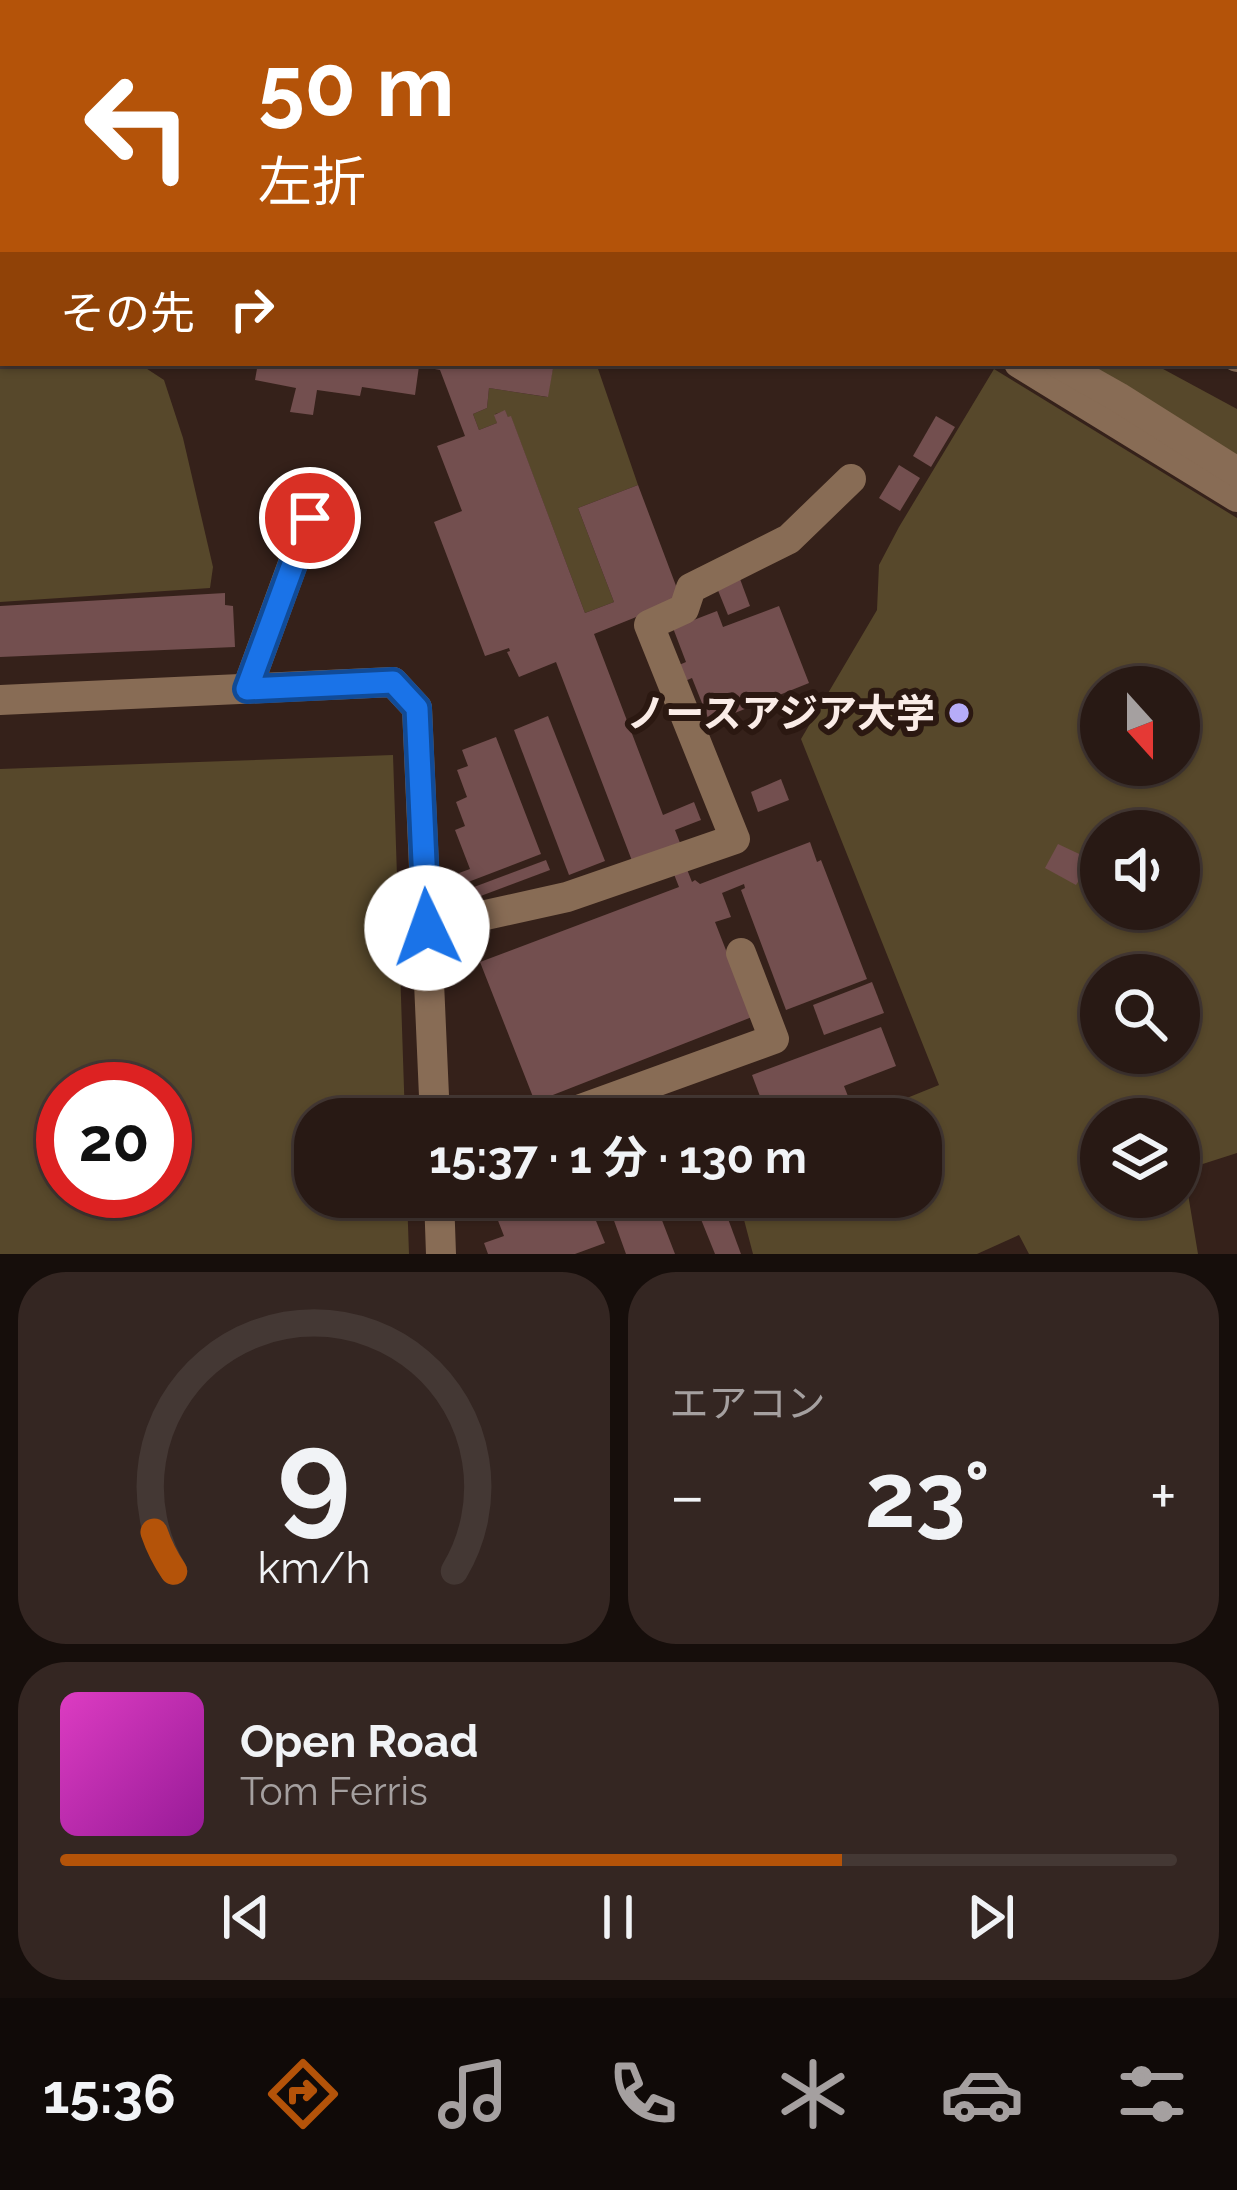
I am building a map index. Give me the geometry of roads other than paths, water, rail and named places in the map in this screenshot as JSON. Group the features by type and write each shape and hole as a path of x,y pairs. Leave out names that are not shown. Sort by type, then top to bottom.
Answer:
{"lane":[{"path":"1024,366 1237,496"},
{"path":"1063,366 1237,472"},
{"path":"427,928 567,897 735,839 649,625 684,609 691,588 789,538 851,479"},
{"path":"247,689 310,518"},
{"path":"0,700 393,682 417,708 434,1098"},
{"path":"611,1098 774,1039 741,952"},
{"path":"440,1218 441,1254"}],"place":[{"name":"ノースアジア大学","path":"959,713"}]}
